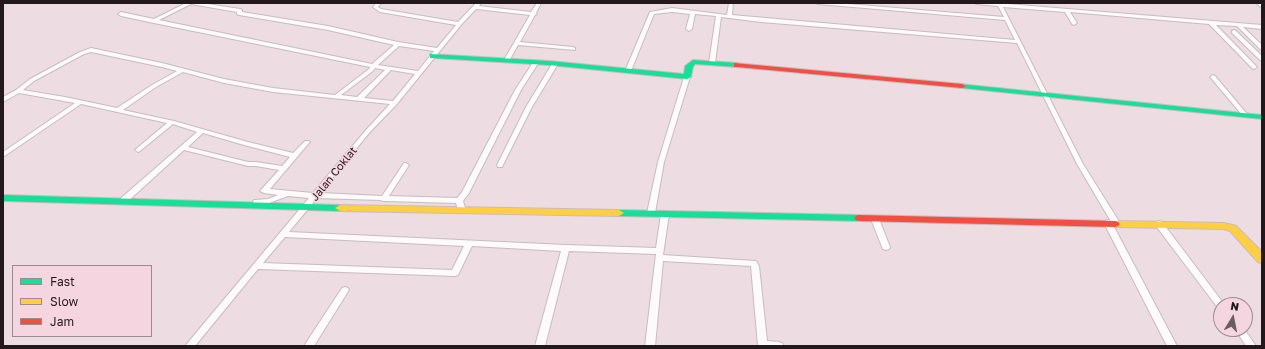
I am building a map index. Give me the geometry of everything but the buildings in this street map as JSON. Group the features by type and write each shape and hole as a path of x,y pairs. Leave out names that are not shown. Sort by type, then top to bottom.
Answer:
{"street":[{"path":"154,21 191,3 240,11 239,13 328,28 436,53 687,77"},
{"path":"379,3 375,7 380,10 459,24"},
{"path":"507,60 518,43 539,3"},
{"path":"672,10 673,3"},
{"path":"729,16 731,3"},
{"path":"818,3 863,5 1007,18"},
{"path":"977,3 1262,27"},
{"path":"1258,3 1262,7"},
{"path":"477,5 534,14"},
{"name":"Jalan Coklat","path":"190,346 317,195 368,131 395,103 459,24 477,5"},
{"path":"1000,5 1080,164 1112,223 1172,346"},
{"path":"628,72 652,13 656,11 672,10 1019,42"},
{"path":"1067,11 1074,23"},
{"path":"689,29 693,13"},
{"path":"121,14 373,66 420,73"},
{"path":"712,63 719,15"},
{"path":"1212,23 1254,67"},
{"path":"1239,26 1262,48"},
{"path":"1219,31 1246,33"},
{"path":"1234,32 1262,59"},
{"path":"518,43 573,49"},
{"path":"337,96 371,70 373,66 397,45"},
{"path":"3,100 32,80 82,53 91,50 224,81 273,90 395,103"},
{"path":"459,201 465,193 518,90 536,62"},
{"path":"651,213 661,162 689,66 693,62 860,75 1262,116"},
{"path":"500,165 528,107 555,64"},
{"path":"359,98 389,69"},
{"path":"117,111 154,86 182,70"},
{"path":"1213,77 1245,115"},
{"path":"18,91 80,102 172,122 246,144 294,156"},
{"path":"3,155 80,102"},
{"path":"138,150 172,122"},
{"path":"123,201 202,131"},
{"path":"307,142 264,191 287,194 459,201"},
{"path":"184,148 248,164 283,168"},
{"path":"383,198 406,165"},
{"path":"197,204 215,202 263,202 274,200 287,194"},
{"path":"3,198 462,211 651,213 1229,226 1233,228 1262,259"},
{"path":"459,201 462,211"},
{"path":"650,346 656,281 665,214"},
{"path":"875,218 886,247"},
{"path":"1159,224 1214,297"},
{"path":"283,234 566,248 660,254 753,263 755,266 763,346 779,346"},
{"path":"256,266 456,273 469,244"},
{"path":"540,346 566,248"},
{"path":"309,346 345,290"},
{"path":"1245,337 1252,346"},
{"path":"309,346 318,346"}],"traffic: fast":[{"path":"433,56 549,63 687,77 689,66 693,62 737,65"},
{"path":"962,86 1262,117"},
{"path":"3,198 340,208"},
{"path":"619,213 859,218"}],"traffic: slow":[{"path":"340,208 619,213"},
{"path":"1115,224 1224,226 1233,228 1262,259"}],"traffic: jam":[{"path":"737,65 962,86"},
{"path":"859,218 1115,224"}]}
